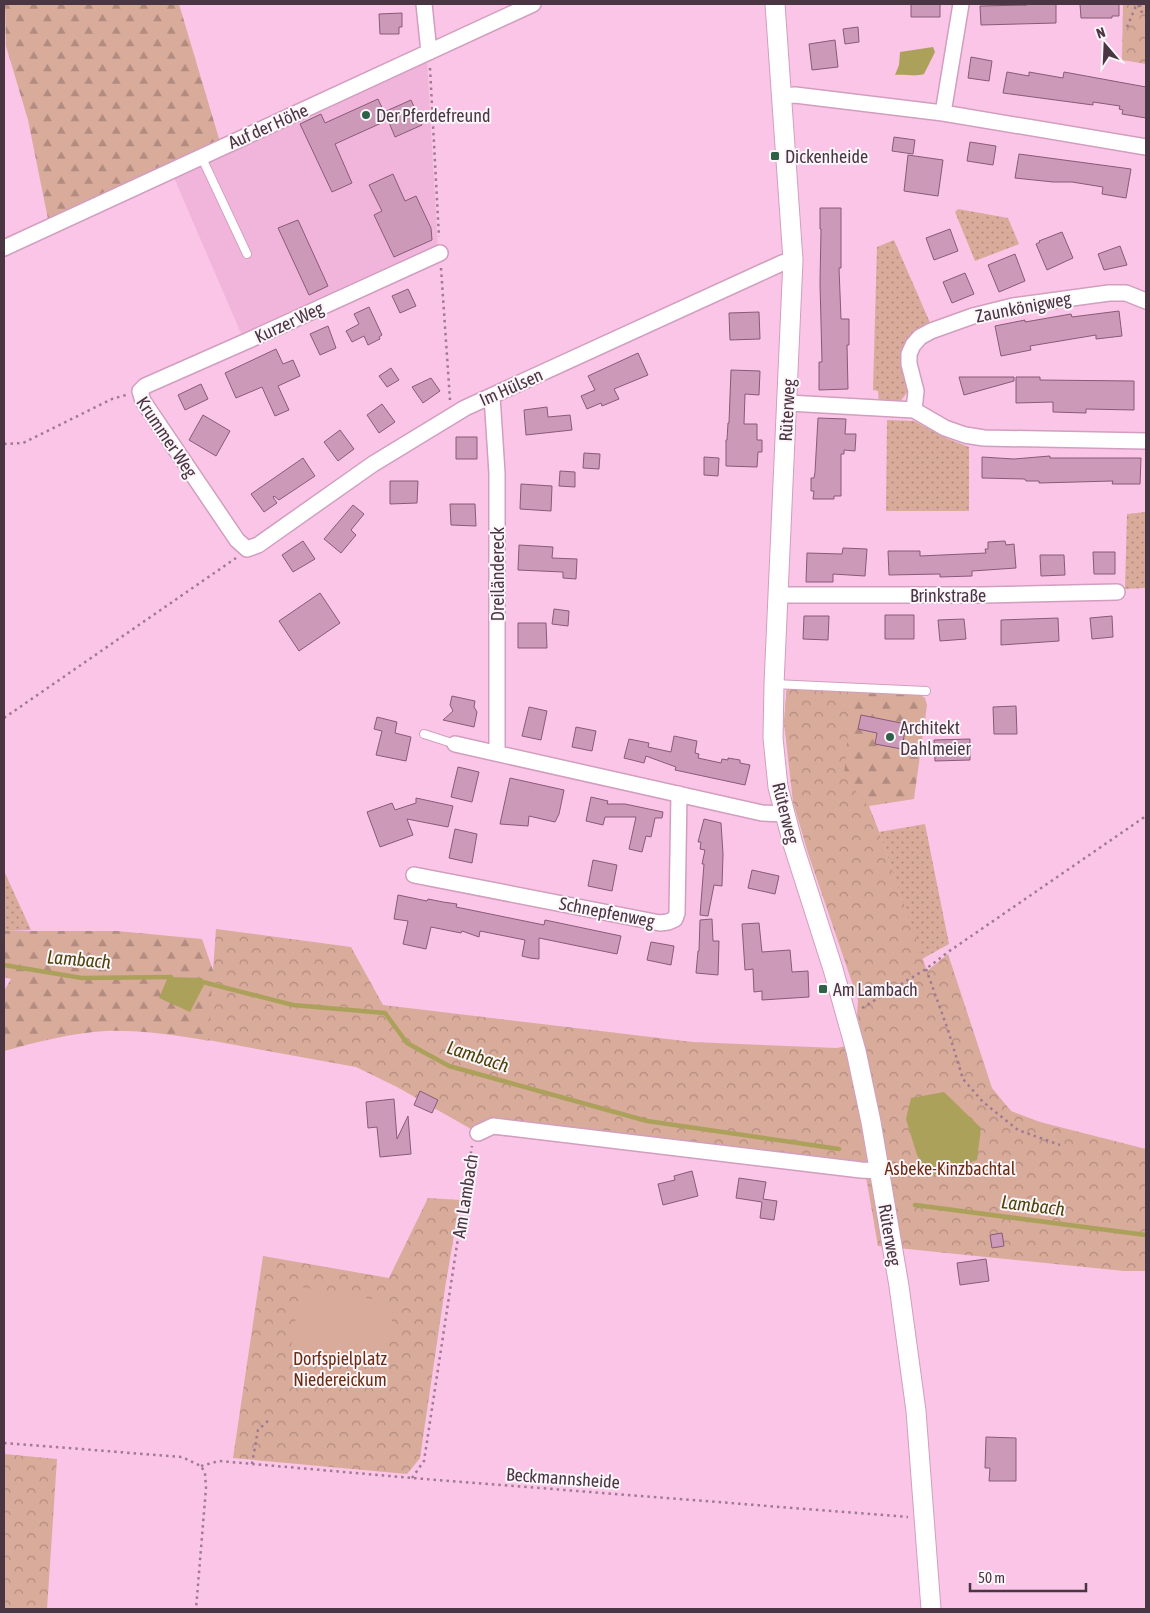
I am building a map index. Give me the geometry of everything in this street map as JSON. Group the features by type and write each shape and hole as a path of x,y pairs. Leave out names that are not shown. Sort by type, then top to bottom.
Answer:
{"street":[{"path":"424,4 429,52"},
{"name":"Auf der Höhe","path":"4,248 533,4"},
{"name":"Rüterweg","path":"775,4 793,260 773,738 778,787 784,814 847,1016 856,1051 879,1171 899,1286 914,1401 931,1609"},
{"path":"943,113 962,4"},
{"path":"782,96 943,113 1146,147"},
{"name":"Kurzer Weg","path":"140,391 145,386 247,342 440,253"},
{"name":"Im Hülsen","path":"247,549 258,545 373,464 451,415 782,263 793,260"},
{"name":"Zaunkönigweg","path":"914,410 916,390 909,364 909,354 913,345 920,337 931,331 991,310 1023,304 1109,293 1126,293 1146,301"},
{"name":"Krummer Weg","path":"140,391 143,401 237,540 247,549"},
{"name":"Dreiländereck","path":"492,396 497,473 497,753"},
{"path":"788,402 914,410 945,428 965,435 984,438 1146,441"},
{"name":"Brinkstraße","path":"778,595 974,595 1117,592"},
{"path":"455,744 762,813 784,814"},
{"name":"Schnepfenweg","path":"414,875 660,923 668,922 675,919 677,913 679,794"},
{"name":"Am Lambach","path":"478,1133 493,1126 879,1171"}],"lane":[{"path":"201,156 247,254"},
{"path":"774,684 926,691"},
{"path":"424,734 455,744"}],"path":[{"path":"1138,4 1146,7"},
{"path":"1138,4 1146,16"},
{"path":"1127,27 1138,4"},
{"path":"429,52 451,415"},
{"name":"Krummer Weg","path":"4,444 23,443 112,399 140,391"},
{"path":"4,718 230,564 247,549"},
{"path":"847,1016 926,969 1146,816"},
{"path":"926,969 963,1079 983,1102 1018,1130 1060,1145"},
{"name":"Am Lambach","path":"412,1478 424,1462 471,1150 478,1133"},
{"path":"252,1464 258,1430 269,1420"},
{"path":"4,1443 182,1457 201,1466 205,1473 206,1488 196,1609"},
{"name":"Beckmannsheide","path":"201,1466 218,1461 924,1518"}],"shaded area":[{"path":"933,47 935,52 924,74 895,75 899,65 900,52"},
{"path":"427,60 438,249 243,338 172,173"},
{"path":"168,977 202,978 204,985 190,1012 159,998"},
{"path":"944,1092 981,1128 977,1160 930,1176 917,1155 906,1119 911,1098"}],"green space":[{"path":"5,4 179,4 220,142 49,224 28,120 6,46"},
{"path":"1123,4 1146,4 1146,64 1122,60"},
{"path":"958,209 1008,218 1019,244 975,261 955,212"},
{"path":"894,240 931,325 926,328 908,380 908,391 899,403 879,403 878,391 873,390 877,247"},
{"path":"887,420 914,421 948,439 969,447 969,511 886,511"},
{"path":"1146,512 1146,588 1125,589 1127,514"},
{"path":"787,685 919,694 925,698 927,705 914,799 869,806 879,832 784,723"},
{"name":"Asbeke-Kinzbachtal","path":"787,685 852,689 844,776 868,806 879,832 927,971 948,954 992,1088 1011,1111 1040,1122 1146,1149 1146,1271 1124,1271 878,1246 866,1177 478,1133 397,1087 356,1067 208,1040 216,929 351,947 383,1005 693,1042 837,1048 863,1042 857,1014 858,1000 808,853 793,802 784,723"},
{"path":"925,824 949,944 922,959 879,832"},
{"path":"4,871 31,930 4,931"},
{"path":"4,931 117,931 202,939 222,996 209,1041 158,1033 106,1031 67,1036 4,1051 4,991 11,979 4,977"},
{"path":"239,972 387,1006 222,996"},
{"name":"Dorfspielplatz Niedereickum","path":"428,1198 460,1200 420,1458 407,1474 233,1458 263,1256 389,1278"},
{"path":"301,1287 395,1303 385,1362 291,1347"},
{"path":"4,1454 57,1459 47,1609 4,1609"}],"building":[{"path":"911,4 940,4 940,17 911,17"},
{"path":"1056,4 1056,23 981,25 980,6"},
{"path":"1080,4 1119,4 1119,16 1112,16 1112,18 1081,18"},
{"path":"402,13 402,27 399,27 399,34 380,34 379,14"},
{"path":"858,27 859,42 845,44 843,29"},
{"path":"835,40 838,67 812,70 809,44"},
{"path":"971,57 992,61 989,81 968,78"},
{"path":"1007,72 1029,76 1029,72 1063,78 1064,72 1146,87 1146,118 1122,114 1123,110 1119,109 1120,106 1093,102 1093,105 1003,93"},
{"path":"378,99 384,112 411,100 422,125 395,137 388,120 335,144 352,183 332,192 300,124 321,114 325,123"},
{"path":"894,137 915,140 913,154 892,151"},
{"path":"970,142 996,146 993,165 967,161"},
{"path":"1019,154 1131,169 1126,198 1102,194 1103,187 1072,182 1015,178"},
{"path":"908,155 943,160 938,196 904,191"},
{"path":"393,174 405,201 416,196 431,228 432,240 394,257 374,215 382,211 369,185"},
{"path":"820,208 841,208 841,268 839,268 841,319 849,319 849,345 847,345 848,389 819,390 819,362 822,362"},
{"path":"298,220 328,286 309,295 278,228"},
{"path":"950,229 958,251 934,260 926,238"},
{"path":"1062,232 1073,258 1047,270 1036,244"},
{"path":"1120,246 1127,265 1104,270 1098,254"},
{"path":"1015,254 1025,281 999,292 988,265"},
{"path":"965,273 974,294 952,303 943,282"},
{"path":"408,289 416,306 400,313 392,296"},
{"path":"369,307 382,335 379,337 380,339 368,345 364,336 352,342 346,331 359,324 354,314"},
{"path":"1119,311 1122,336 1096,339 1096,335 1030,346 1031,350 1001,356 995,326 1071,314 1072,317"},
{"path":"759,312 760,339 730,340 729,313"},
{"path":"328,326 336,348 320,355 310,334"},
{"path":"276,349 283,364 293,360 300,376 278,386 289,410 275,416 262,387 236,398 225,373"},
{"path":"638,353 648,375 614,389 619,399 602,406 601,403 587,409 581,396 595,390 588,376"},
{"path":"391,368 399,380 387,387 379,376"},
{"path":"731,370 760,371 759,395 745,394 744,424 757,424 757,440 762,440 762,452 758,452 757,467 726,466"},
{"path":"959,377 1014,377 1014,381 964,395"},
{"path":"1016,377 1040,377 1040,380 1134,381 1134,410 1086,409 1086,413 1053,412 1053,402 1016,403"},
{"path":"431,378 440,391 423,403 412,387"},
{"path":"201,384 208,399 185,410 178,395"},
{"path":"382,404 395,422 379,433 367,415"},
{"path":"547,407 548,417 570,415 572,430 526,435 524,410"},
{"path":"203,415 230,431 216,456 189,440"},
{"path":"818,418 846,419 845,434 856,434 855,451 844,450 844,454 841,454 841,496 834,496 834,499 813,499 814,491 811,491 811,478 814,478 815,472"},
{"path":"340,430 354,449 338,461 324,442"},
{"path":"456,437 477,437 477,459 456,459"},
{"path":"584,453 600,454 599,469 583,468"},
{"path":"1050,456 1050,458 1141,458 1140,484 1112,484 1113,481 1039,483 1039,481 1026,481 1025,479 982,478 982,457 1014,459"},
{"path":"704,457 719,458 718,476 704,475"},
{"path":"303,458 315,476 279,500 274,496 277,503 264,512 251,494"},
{"path":"560,471 575,472 575,487 559,486"},
{"path":"390,481 418,481 417,503 390,504"},
{"path":"521,484 552,486 551,511 520,509"},
{"path":"450,504 475,504 476,526 451,525"},
{"path":"353,505 364,514 351,530 356,535 341,553 324,539"},
{"path":"303,541 315,559 293,572 282,555"},
{"path":"1005,541 1006,545 1014,544 1016,568 972,571 972,576 940,577 940,574 889,575 888,551 920,551 920,556 986,553 985,549 988,549 988,542"},
{"path":"519,545 553,547 552,558 577,559 576,579 563,578 563,572 518,570"},
{"path":"843,548 867,549 865,576 833,574 833,582 806,582 807,553 842,554"},
{"path":"1093,552 1115,552 1115,574 1094,574"},
{"path":"1040,555 1064,555 1065,575 1041,576"},
{"path":"320,593 340,623 299,651 279,621"},
{"path":"554,609 569,611 568,626 552,624"},
{"path":"885,615 914,615 914,639 885,639"},
{"path":"804,616 829,616 828,640 803,639"},
{"path":"1112,616 1113,637 1092,639 1090,618"},
{"path":"1058,618 1059,641 1001,645 1001,620"},
{"path":"964,619 966,639 940,641 938,620"},
{"path":"518,623 546,623 547,648 518,648"},
{"path":"452,696 475,701 474,707 477,712 474,727 443,720 453,711 450,705"},
{"path":"1016,706 1017,734 994,734 993,707"},
{"path":"529,707 547,711 541,740 522,736"},
{"name":"Architekt Dahlmeier","path":"861,715 906,724 902,749 875,744 877,733 858,729"},
{"path":"377,717 397,722 395,733 411,737 406,761 376,755 382,731 374,729"},
{"path":"576,727 596,731 592,751 572,747"},
{"path":"674,736 697,741 695,753 699,754 698,758 721,763 722,759 728,760 728,758 740,760 740,763 750,765 745,785 675,770 676,767 646,756 644,763 624,758 629,739 649,743 648,747 671,752"},
{"path":"970,739 970,760 935,761 934,740"},
{"path":"458,767 479,772 472,802 451,797"},
{"path":"510,778 564,790 559,814 555,822 529,816 528,826 500,824"},
{"path":"591,797 608,801 607,804 625,804 663,812 662,818 655,818 651,837 646,836 642,852 629,849 636,817 605,817 603,825 586,821"},
{"path":"416,798 453,806 448,827 407,819 413,835 380,847 367,812 392,803 395,810 416,803"},
{"path":"704,819 721,823 723,854 722,886 714,885 708,916 700,915 704,864 702,864 705,850 700,849 701,842 698,842"},
{"path":"455,829 477,834 472,863 449,858"},
{"path":"593,860 617,865 612,891 588,886"},
{"path":"752,870 779,876 775,894 748,888"},
{"path":"398,895 427,901 428,899 457,904 456,907 544,925 545,920 621,936 617,954 539,938 539,959 530,958 522,956 525,940 480,931 479,937 462,931 461,933 431,927 426,949 403,944 408,921 394,919"},
{"path":"712,919 713,941 719,941 718,975 696,973 700,920"},
{"path":"759,923 762,952 790,950 792,972 808,971 809,997 762,1000 762,991 754,992 753,969 745,970 742,924"},
{"path":"651,942 674,946 671,965 647,960"},
{"path":"420,1091 438,1100 432,1113 414,1105"},
{"path":"394,1099 397,1139 408,1116 411,1154 380,1157 377,1127 368,1128 366,1102"},
{"path":"692,1171 698,1196 663,1205 658,1184 675,1180 674,1176"},
{"path":"739,1178 766,1182 763,1199 777,1201 774,1220 760,1218 762,1202 736,1198"},
{"path":"1002,1233 1004,1246 992,1248 990,1235"},
{"path":"986,1259 989,1281 960,1285 957,1263"},
{"path":"986,1437 1016,1438 1016,1481 989,1481 990,1468 985,1468"}],"waterway":[{"name":"Lambach","path":"4,965 82,978 171,977"},
{"name":"Lambach","path":"199,981 293,1005 385,1013 407,1043 449,1066 647,1121 839,1149"},
{"name":"Lambach","path":"915,1205 1146,1235"}],"place":[{"name":"Der Pferdefreund","path":"366,115"},
{"name":"Dickenheide","path":"775,156"},
{"name":"Architekt Dahlmeier","path":"890,737"},
{"name":"Am Lambach","path":"823,989"}]}
